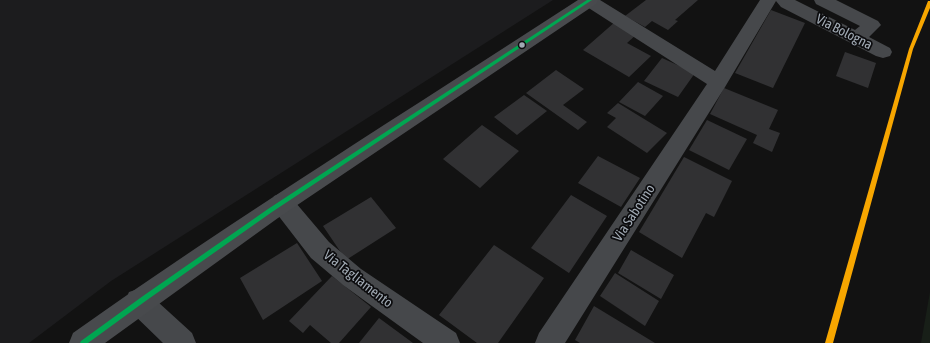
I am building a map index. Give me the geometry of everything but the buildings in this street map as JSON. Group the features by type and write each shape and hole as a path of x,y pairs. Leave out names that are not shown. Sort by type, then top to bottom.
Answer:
{"main road":[{"path":"82,343 138,302 282,203 590,0"}],"street":[{"path":"590,0 718,82"},
{"name":"Via Sabotino","path":"550,343 718,82 768,0"},
{"name":"Via Bologna","path":"784,0 787,3 882,52"},
{"path":"822,0 872,25 857,39"},
{"name":"Via Tagliamento","path":"282,203 320,250 352,277 446,343"},
{"path":"138,302 182,343"}],"shaded area":[{"path":"0,0 553,0 111,281 29,343 0,343"},
{"path":"930,292 930,343 921,343"}],"transit line":[{"path":"83,343 207,254 270,211 590,0"},
{"path":"829,343 911,49 930,2"}]}
